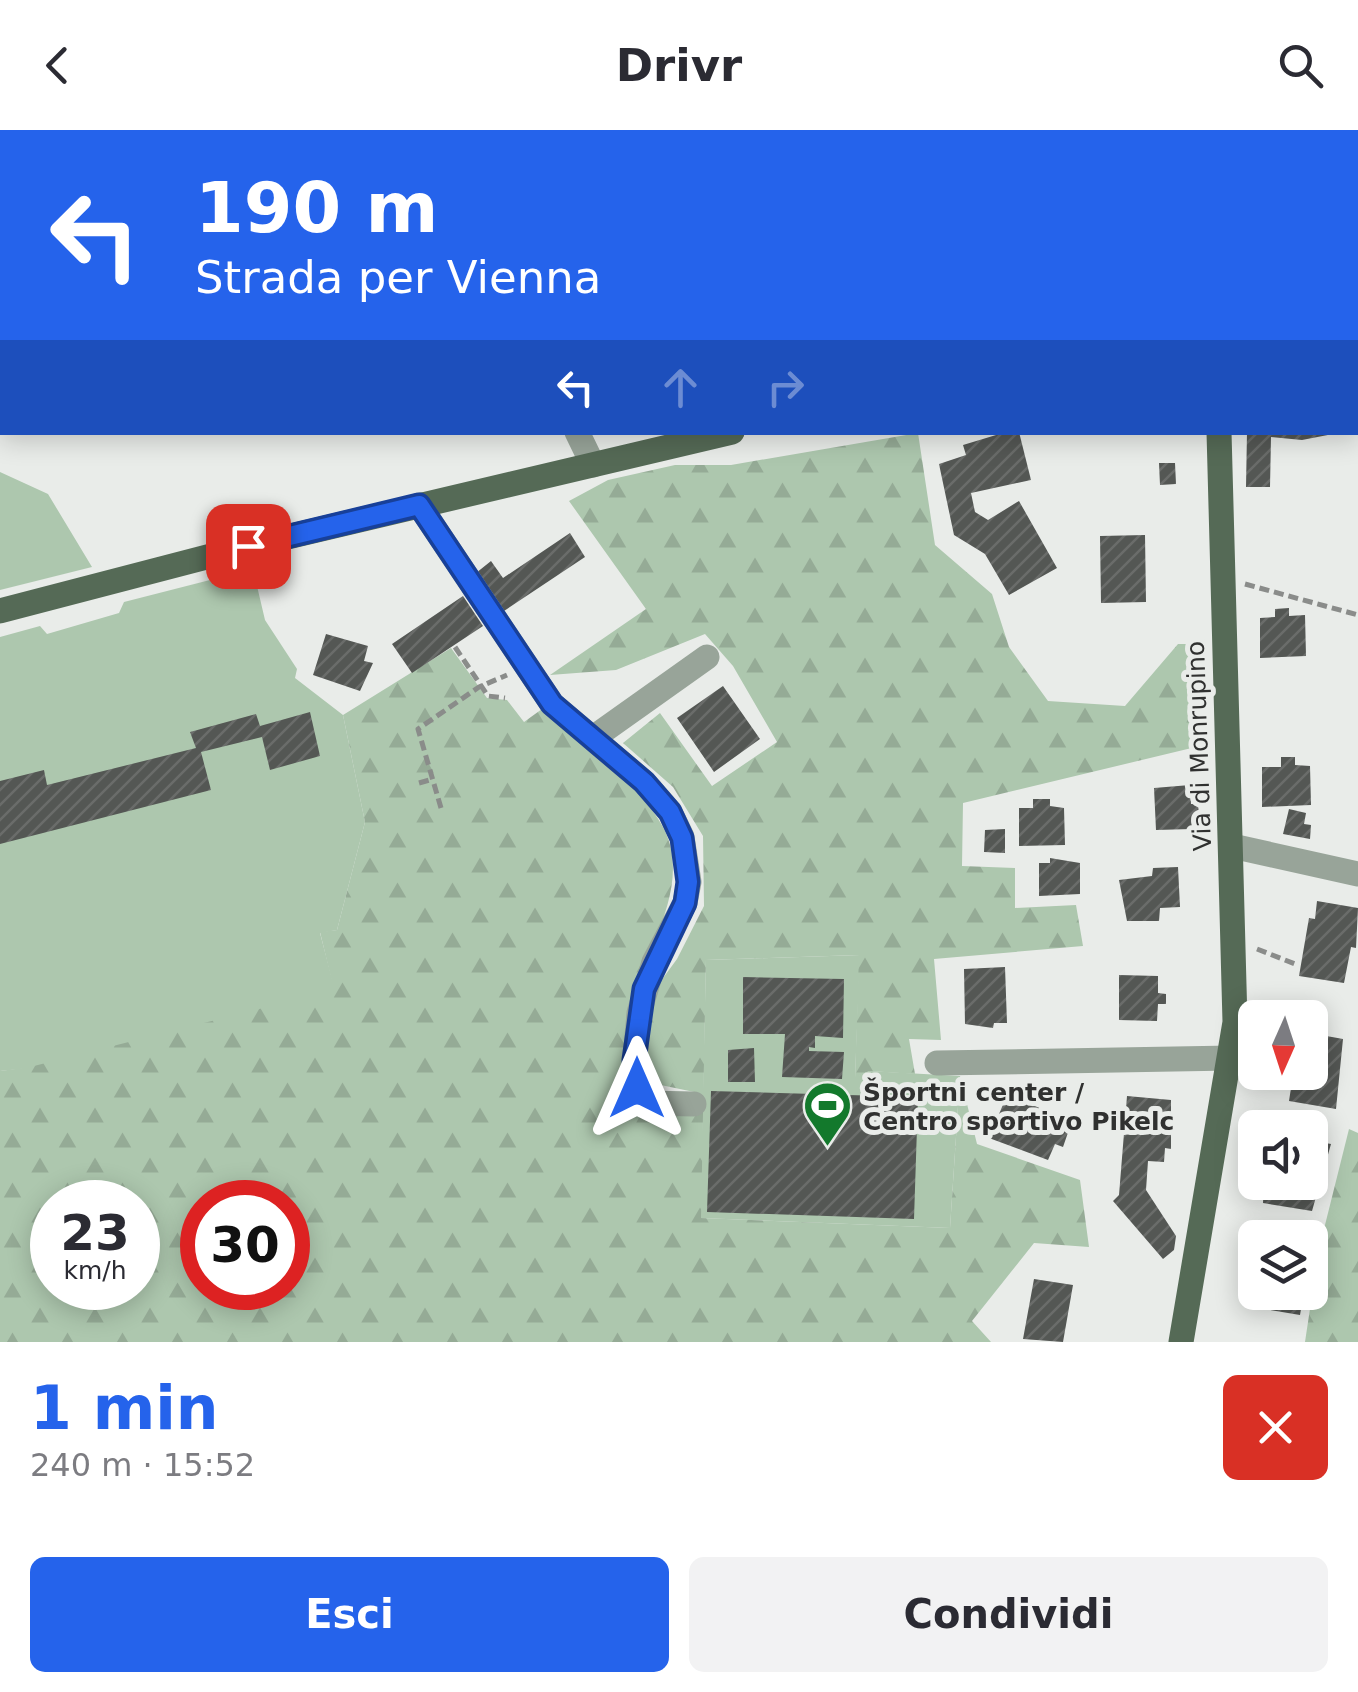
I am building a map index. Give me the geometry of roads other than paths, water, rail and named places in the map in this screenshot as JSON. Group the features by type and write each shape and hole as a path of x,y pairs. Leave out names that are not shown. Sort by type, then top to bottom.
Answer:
{"main road":[{"path":"0,612 419,505 720,435"},
{"name":"Via di Monrupino","path":"1181,1342 1232,1058 1234,944 1220,435"}],"street":[{"path":"578,435 593,465"},
{"path":"419,505 552,704 644,782 670,812 682,838 688,882 685,903 644,989 634,1060 637,1088 645,1102 694,1104"},
{"path":"593,738 707,657"},
{"path":"1232,846 1358,874"},
{"path":"938,1063 1232,1058"}],"place":[{"name":"Športni center / Centro sportivo Pikelc","path":"828,1148"}]}
